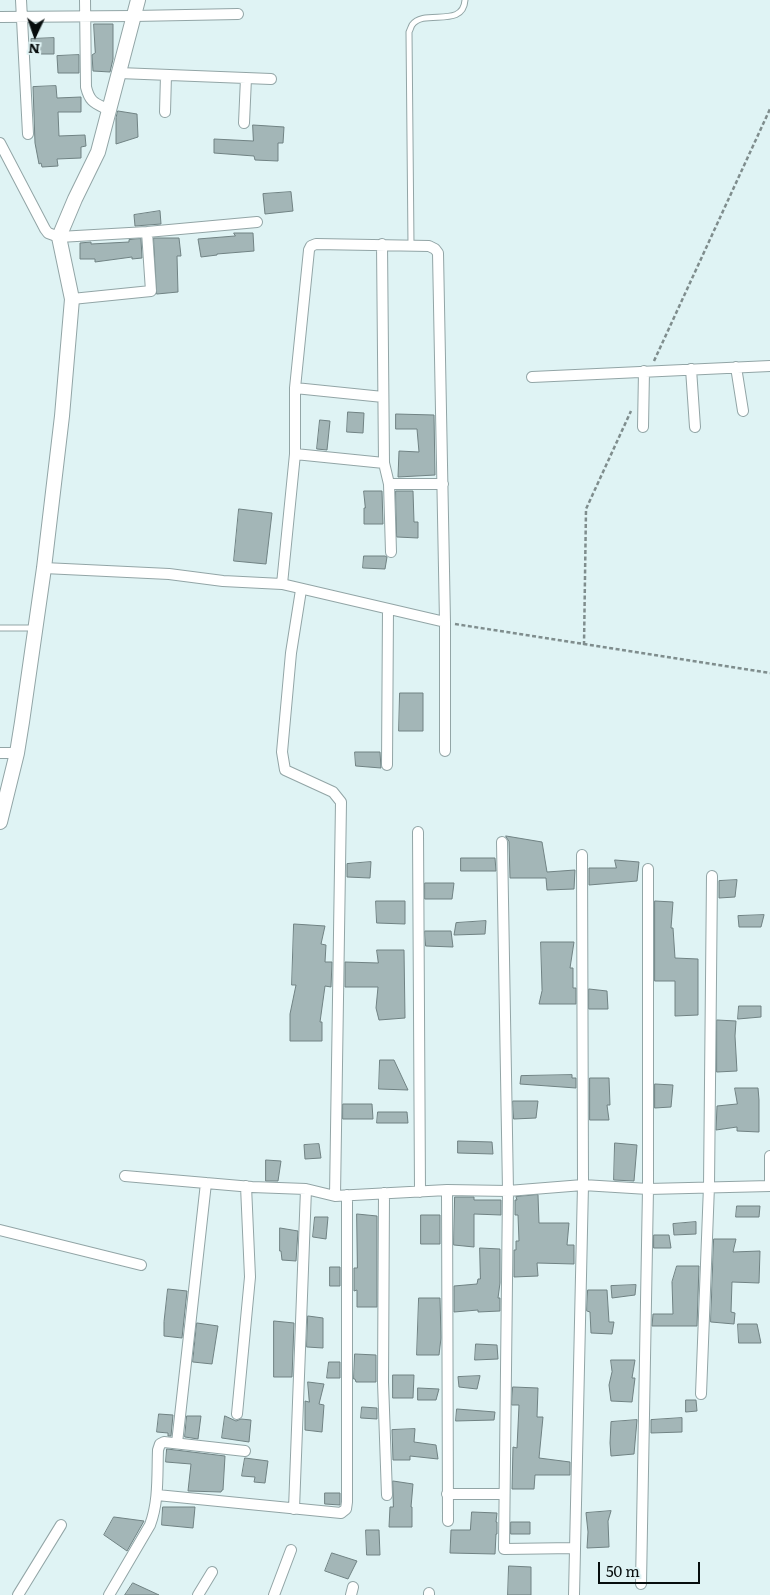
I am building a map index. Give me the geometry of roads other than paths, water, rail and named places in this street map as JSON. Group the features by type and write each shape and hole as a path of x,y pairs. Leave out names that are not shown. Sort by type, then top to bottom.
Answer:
{"street":[{"path":"21,0 28,134"},
{"path":"85,0 86,87 92,102 109,110"},
{"path":"0,822 17,753 36,628 62,416 72,299 59,237 98,152 138,0"},
{"path":"0,17 238,14"},
{"path":"119,73 271,79"},
{"path":"165,112 166,75"},
{"path":"244,123 246,78"},
{"path":"0,143 45,229 48,233 59,237 147,232 257,222"},
{"path":"72,299 151,291 147,232"},
{"path":"282,584 296,454 295,388 309,250 311,246 316,244 429,246 438,253 445,622 445,751"},
{"path":"382,244 384,463 389,484 390,552"},
{"path":"532,377 770,366"},
{"path":"736,367 743,412"},
{"path":"691,369 695,427"},
{"path":"643,427 644,371"},
{"path":"295,388 383,397"},
{"path":"296,454 384,463"},
{"path":"389,484 443,484"},
{"path":"44,568 169,574 223,581 282,584 301,590 445,622"},
{"path":"301,590 291,653 282,752 285,770 333,792 341,802 334,1196"},
{"path":"387,765 388,608"},
{"path":"0,753 17,753"},
{"path":"418,832 420,1192"},
{"path":"502,842 508,1191 504,1548 576,1548"},
{"path":"574,1595 584,1185 582,854"},
{"path":"640,1584 648,1189 648,869"},
{"path":"701,1394 709,1186 712,876"},
{"path":"125,1176 306,1189 334,1196 447,1190 508,1191 584,1185 648,1189 770,1186 770,1156"},
{"path":"177,1443 206,1183"},
{"path":"237,1414 250,1276 246,1186"},
{"path":"294,1509 306,1189"},
{"path":"447,1190 448,1521"},
{"path":"384,1192 383,1382 387,1495"},
{"path":"157,1495 341,1514 346,1509 347,1195"},
{"path":"0,1230 141,1265"},
{"path":"110,1595 150,1525 157,1495 158,1450 160,1444 164,1442 177,1443 245,1451"},
{"path":"448,1494 504,1494"},
{"path":"18,1595 60,1525"},
{"path":"274,1595 291,1550"},
{"path":"198,1595 212,1572"}],"lane":[{"path":"411,246 409,32 413,24 420,19 454,16 460,13 465,0"},
{"path":"0,628 36,628"}]}
